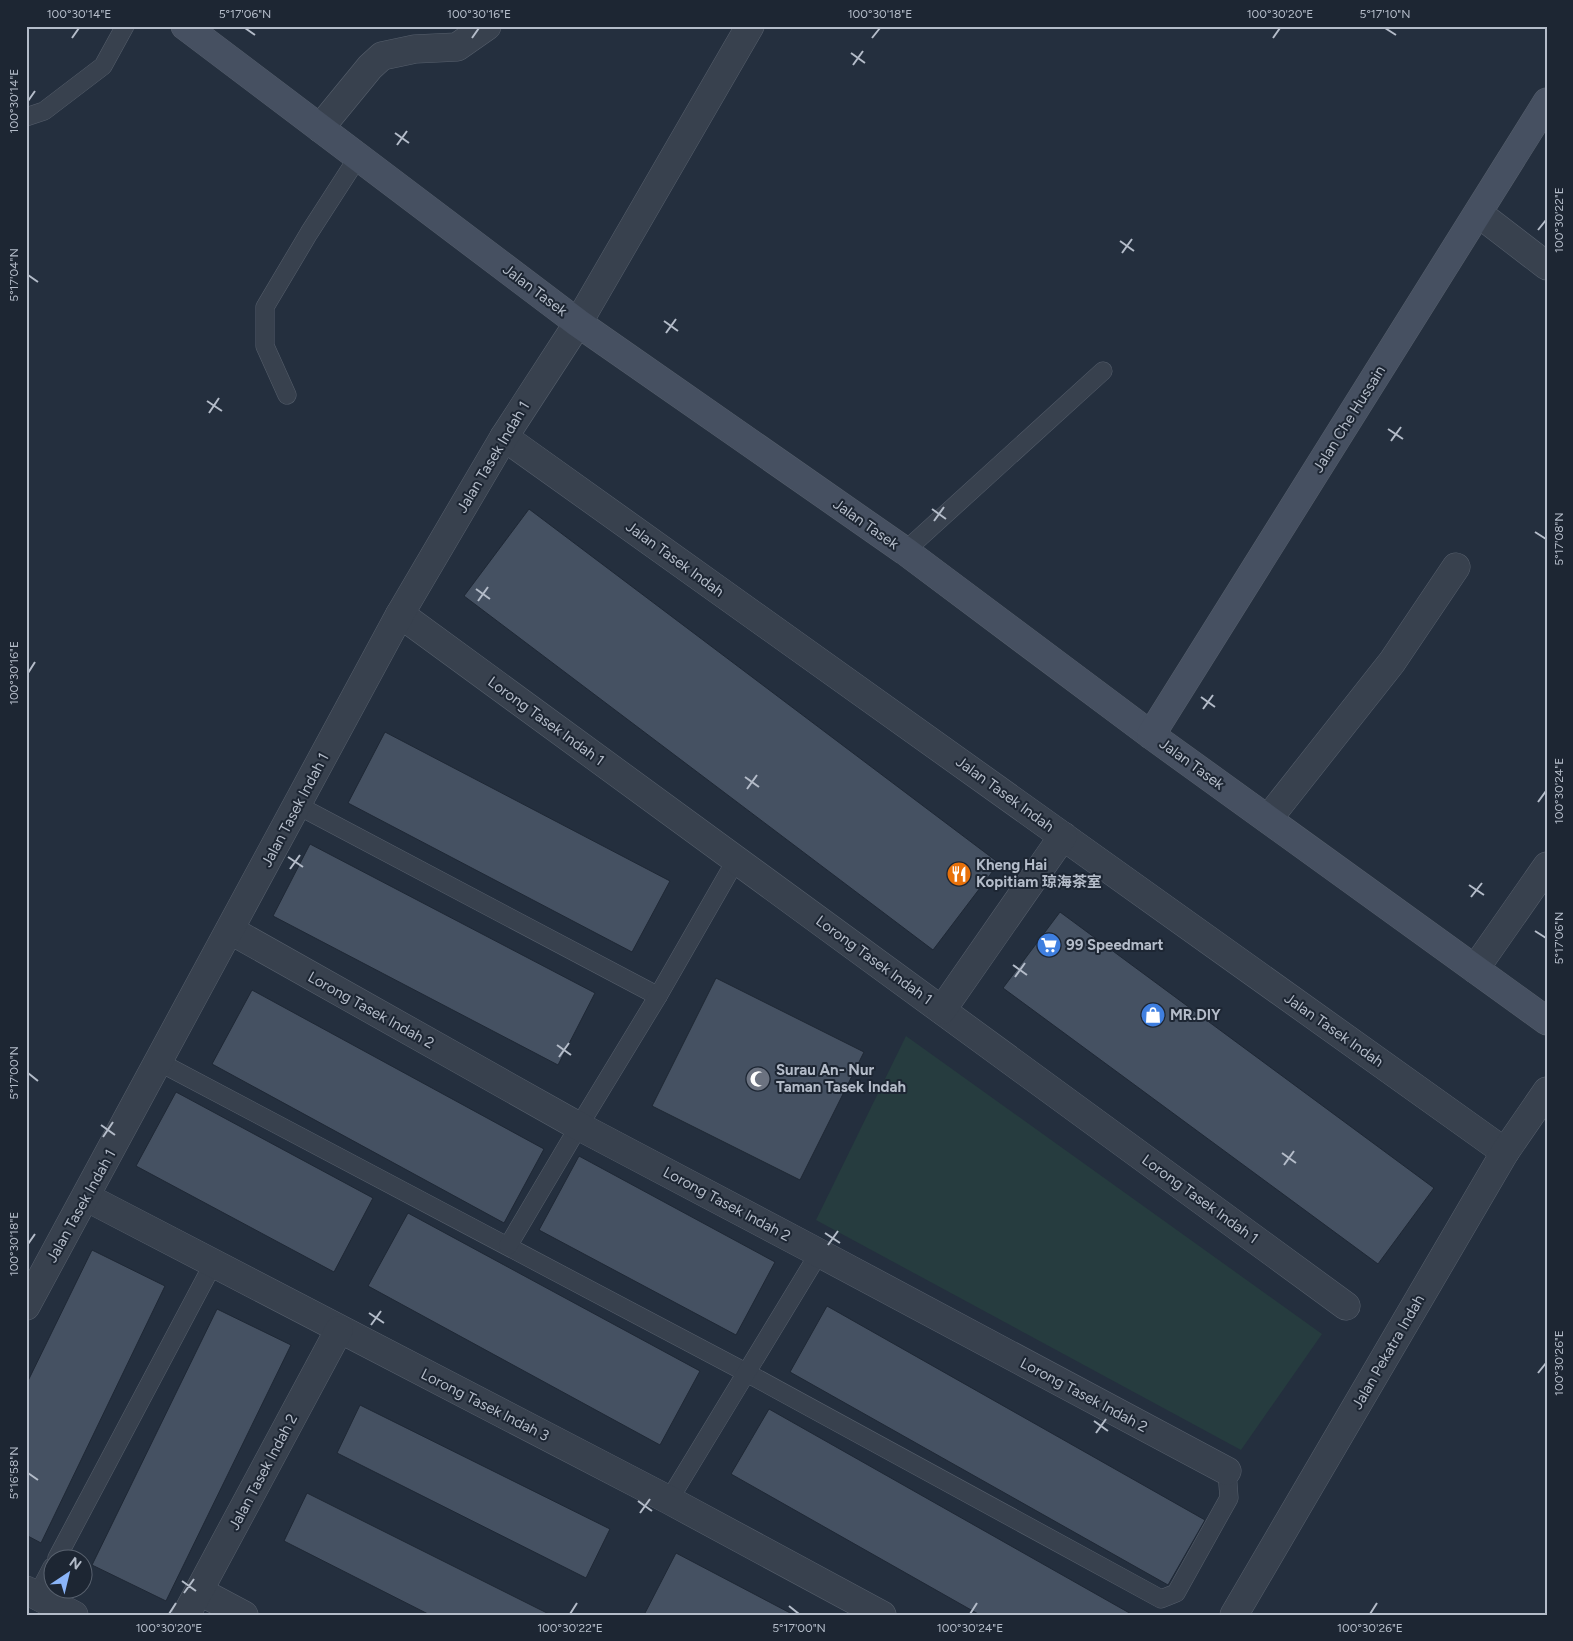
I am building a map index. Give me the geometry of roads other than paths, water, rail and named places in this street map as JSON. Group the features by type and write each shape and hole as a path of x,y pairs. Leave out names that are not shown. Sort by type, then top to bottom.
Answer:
{"main road":[{"name":"Jalan Tasek","path":"184,26 578,322 906,551 1152,735 1547,1022"},
{"name":"Jalan Che Hussain","path":"1152,735 1547,102"}],"street":[{"path":"320,128 370,67 382,56 415,49 456,47 486,26"},
{"name":"Jalan Tasek Indah 1","path":"26,1306 400,614 504,436 578,322 750,26"},
{"path":"1478,213 1547,266"},
{"name":"Jalan Tasek Indah","path":"504,436 1505,1152"},
{"path":"1268,819 1392,662 1456,567"},
{"name":"Lorong Tasek Indah 1","path":"400,614 1346,1306"},
{"path":"942,1010 1063,836"},
{"path":"1476,969 1547,866"},
{"name":"Lorong Tasek Indah 2","path":"230,930 579,1126 1227,1471"},
{"name":"Jalan Pekatra Indah","path":"1234,1615 1505,1152 1547,1091"},
{"name":"Lorong Tasek Indah 3","path":"86,1198 669,1500 882,1615"},
{"name":"Jalan Tasek Indah 2","path":"193,1603 339,1330"},
{"path":"32,1593 74,1615"},
{"path":"193,1603 244,1615"}],"lane":[{"path":"26,117 44,111 103,66 125,26"},
{"path":"287,395 265,346 265,307 309,232 358,157"},
{"path":"906,551 1103,371"},
{"path":"297,806 658,996"},
{"path":"508,1246 658,996 736,860"},
{"path":"159,1062 747,1373 1161,1599 1176,1593 1230,1498 1227,1471"},
{"path":"669,1500 819,1253"},
{"path":"62,1548 213,1264"},
{"path":"32,1593 42,1580"}],"place":[{"name":"Kheng Hai Kopitiam 琼海茶室","path":"959,874"},
{"name":"99 Speedmart","path":"1049,945"},
{"name":"MR.DIY","path":"1153,1015"},
{"name":"Surau An- Nur Taman Tasek Indah","path":"758,1079"}]}
